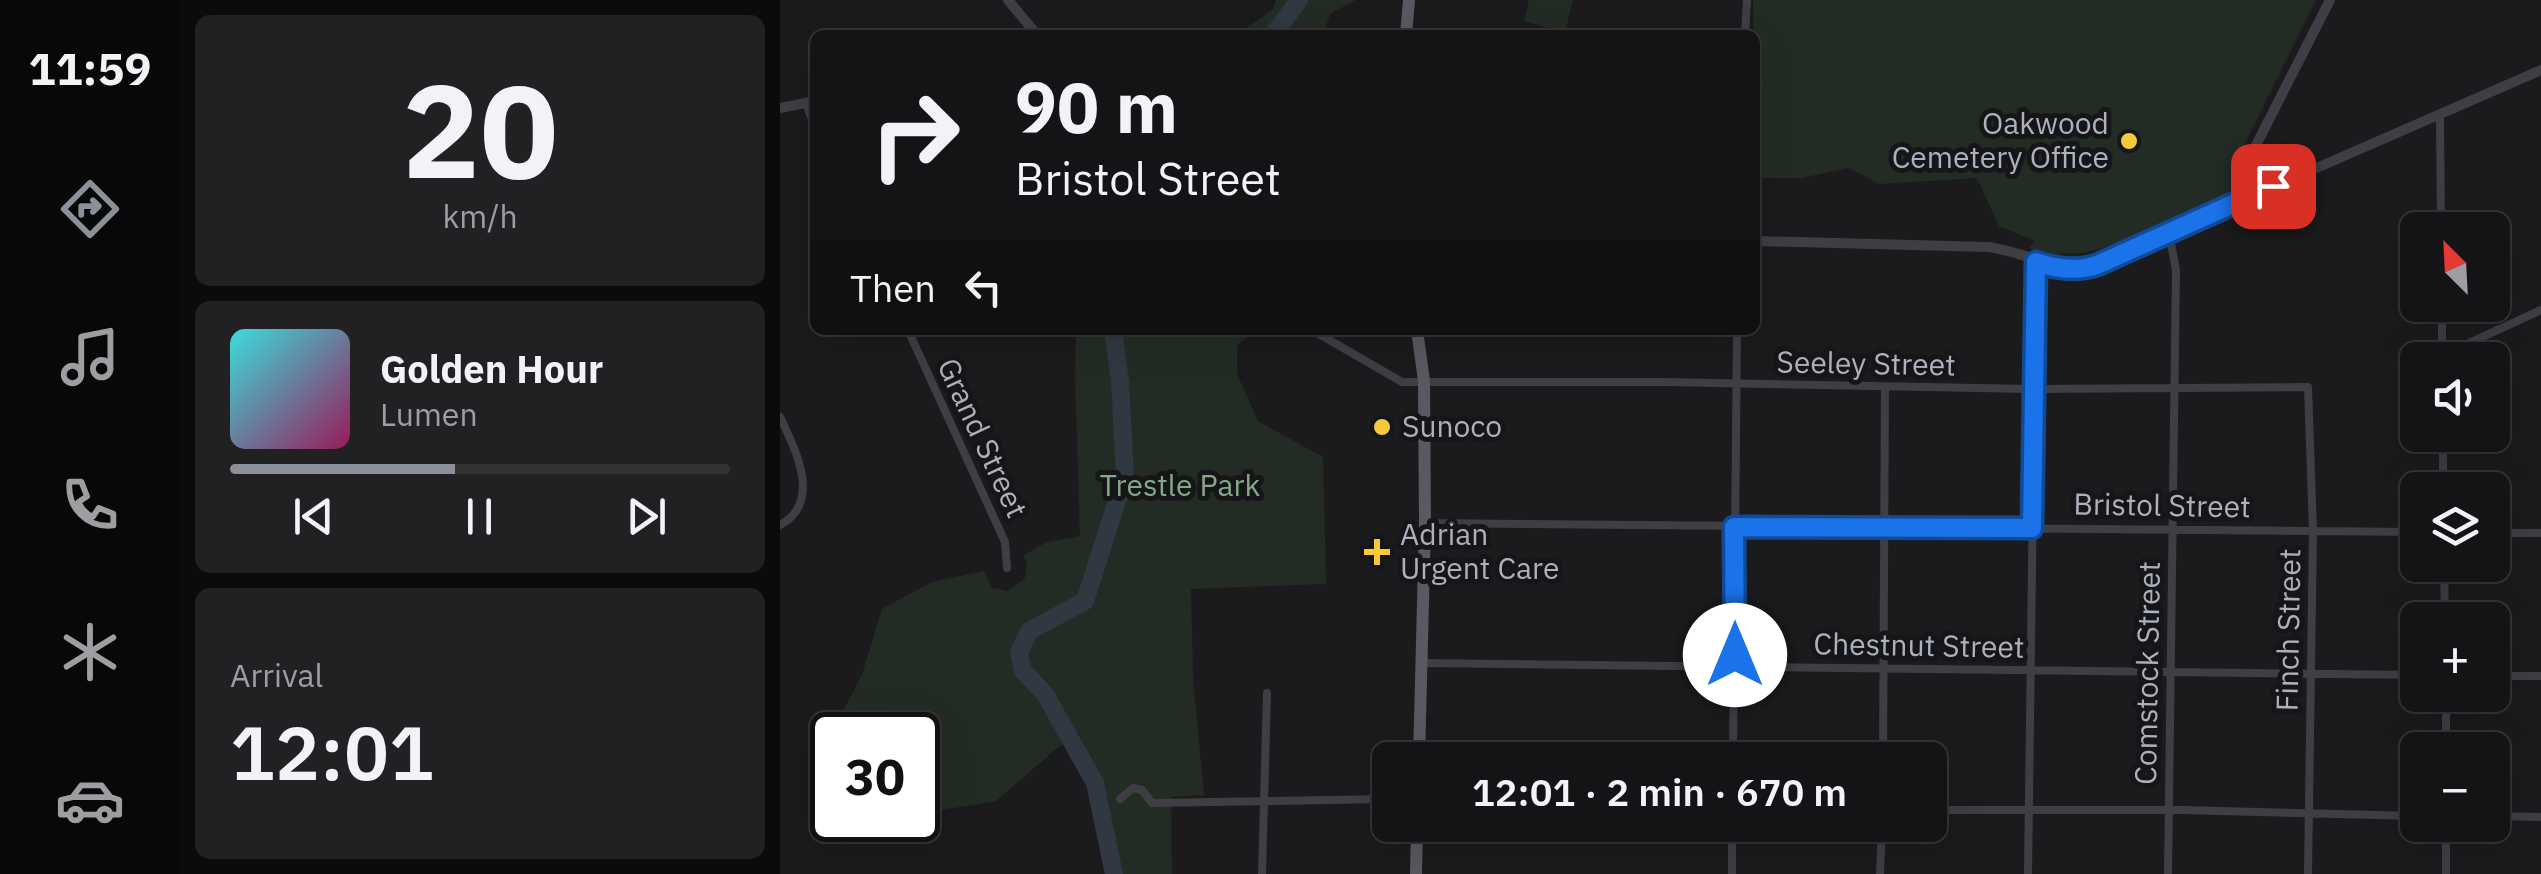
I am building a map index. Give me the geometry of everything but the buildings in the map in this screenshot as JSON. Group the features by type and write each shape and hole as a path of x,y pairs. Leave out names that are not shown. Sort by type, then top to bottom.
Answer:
{"main road":[{"path":"1407,30 1410,0"},
{"path":"1418,335 1424,382 1425,523 1419,742"},
{"path":"1416,874 1417,842"}],"street":[{"path":"1008,0 1033,30"},
{"path":"1745,30 1747,0"},
{"path":"2240,201 2250,157 2330,0"},
{"path":"1760,241 1988,247 2017,252 2036,262 2083,270 2541,70"},
{"path":"780,108 810,102"},
{"path":"2440,116 2441,212"},
{"name":"Comstock Street","path":"2168,874 2176,270 2169,233"},
{"path":"2028,874 2036,262"},
{"path":"2471,342 2541,310"},
{"name":"Grand Street","path":"910,335 1005,542 1007,568"},
{"name":"Seeley Street","path":"1320,335 1402,382 2032,389 2308,387"},
{"path":"1733,742 1737,335"},
{"path":"1884,742 1885,387"},
{"name":"Finch Street","path":"2308,387 2313,531 2308,874"},
{"path":"780,417 800,462 804,482 798,510 780,526"},
{"name":"Bristol Street","path":"1425,523 2400,532"},
{"path":"2510,533 2541,533"},
{"name":"Chestnut Street","path":"1421,664 2400,675"},
{"path":"2510,676 2541,676"},
{"path":"1262,874 1267,692"},
{"path":"1120,798 1133,788 1142,790 1152,803 1372,799"},
{"path":"1947,810 2400,816"},
{"path":"2510,816 2541,817"},
{"path":"1732,842 1732,874"},
{"path":"1880,874 1881,842"},
{"path":"2446,842 2446,874"}],"green space":[{"path":"1276,0 1354,0 1330,14 1325,30 1244,30 1273,9"},
{"path":"1529,0 1573,0 1566,30 1524,21"},
{"path":"1753,0 2316,0 2235,164 2230,192 2119,242 2096,250 2061,252 2058,263 2029,248 2035,241 1999,226 1977,178 1879,184 1849,168 1801,178 1760,178 1760,30 1753,30"},
{"name":"Trestle Park","path":"1076,335 1249,335 1237,346 1237,374 1258,421 1323,457 1326,584 1191,589 1193,678 1204,795 1171,797 1172,874 1110,874 1108,800 1077,731 996,801 940,810 940,712 842,712 862,675 882,609 932,582 984,571 992,588 1008,591 1025,578 1024,555 1047,542 1080,536"}],"waterway":[{"path":"1277,30 1299,0"},
{"path":"1114,335 1125,476 1085,601 1029,631 1019,652 1023,671 1045,694 1095,783 1114,874"}],"place":[{"name":"Oakwood Cemetery Office","path":"2129,141"},
{"name":"Sunoco","path":"1382,427"},
{"name":"Adrian Urgent Care","path":"1377,552"}],"route":[{"path":"1735,655 1734,527 2032,528 2036,262 2083,270 2273,186"}]}
